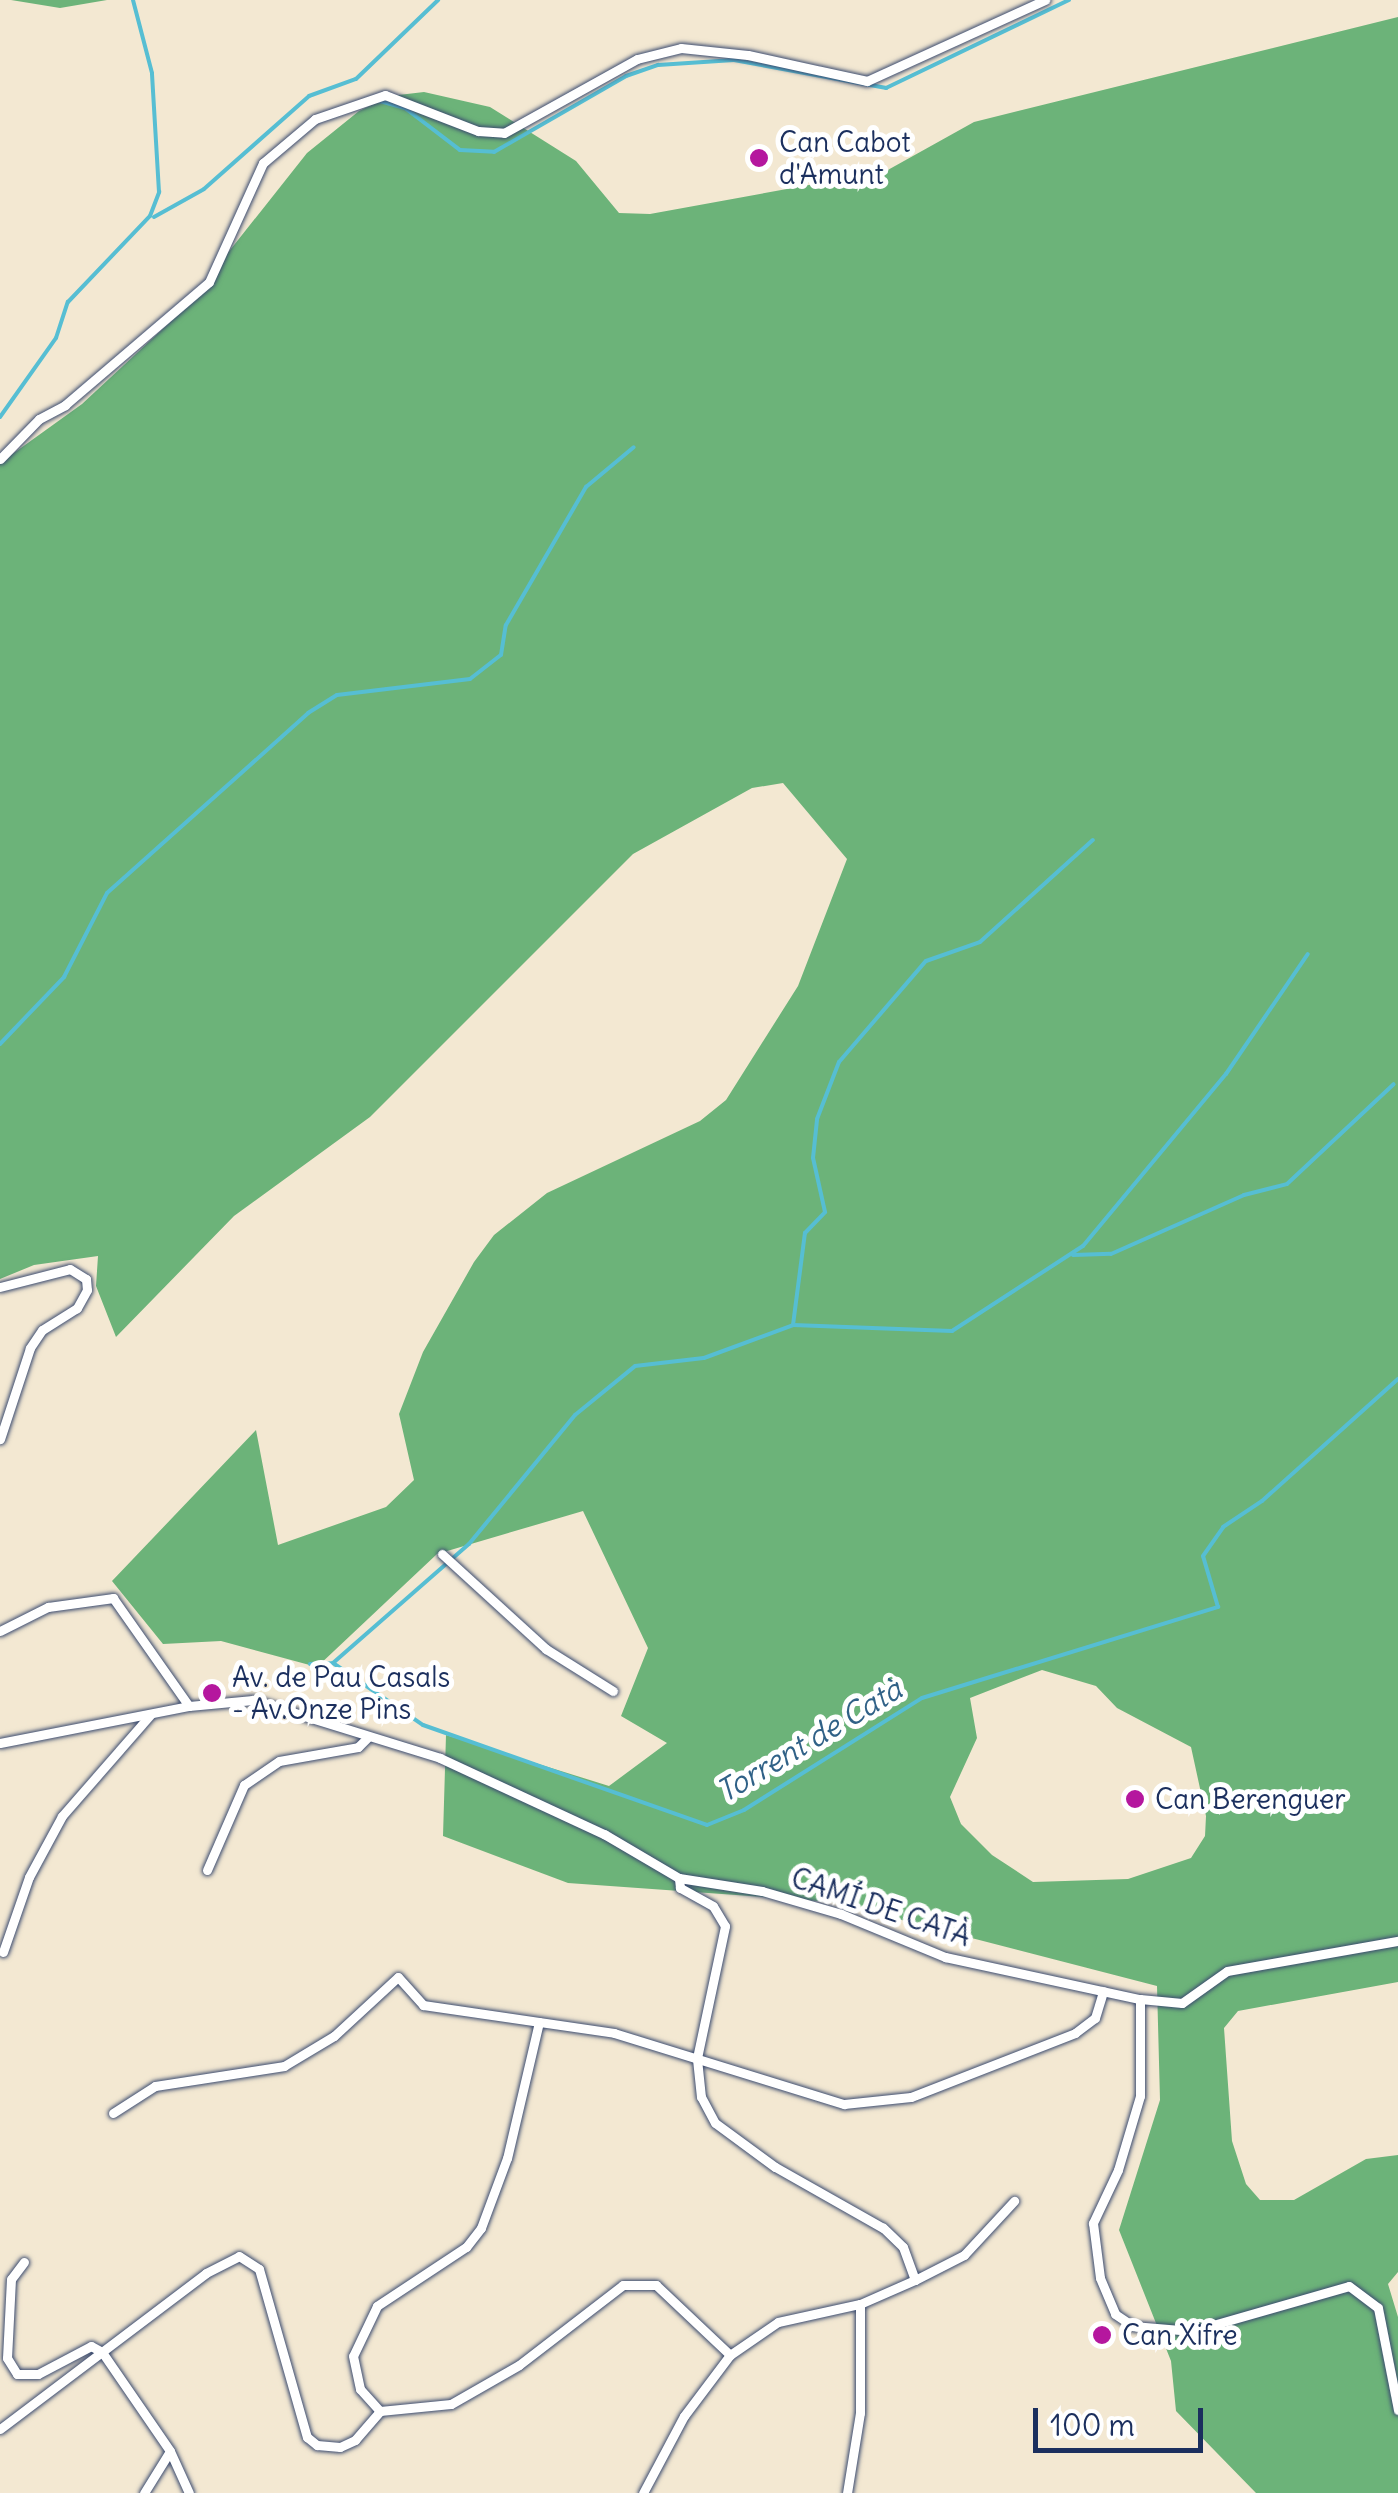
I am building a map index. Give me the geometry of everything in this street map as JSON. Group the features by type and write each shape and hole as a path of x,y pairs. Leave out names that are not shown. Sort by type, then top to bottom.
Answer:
{"street":[{"path":"0,458 39,419 210,282 263,163 315,119 386,95 478,131 504,133 637,59 681,48 720,50 867,81 1044,0"},
{"path":"0,1288 70,1269 86,1279 87,1290 77,1308 42,1330 30,1348 0,1438"},
{"path":"442,1554 546,1649 613,1691"},
{"path":"0,1631 48,1607 113,1598 188,1706 0,1742"},
{"name":"CAMÍ DE CATÀ","path":"188,1706 253,1700 440,1758 503,1785 679,1878 762,1891 842,1914 945,1957 1140,2000 1182,2002 1227,1970 1398,1941"},
{"path":"3,1952 29,1877 62,1816 151,1714"},
{"path":"207,1870 224,1818 244,1785 279,1761 358,1747 367,1738"},
{"path":"679,1878 690,1898 724,1916 697,2058 700,2097 715,2123 775,2166 883,2228 903,2248 915,2280"},
{"path":"113,2113 155,2086 284,2066 334,2036 398,1976 424,2004 614,2032 824,2100 911,2097 1075,2034 1095,2018 1103,1992"},
{"path":"1140,2000 1140,2096 1118,2170 1094,2223 1100,2278 1115,2314 1133,2326 1192,2331 1348,2286 1378,2308 1398,2410"},
{"path":"380,2412 355,2378 360,2333 377,2306 466,2247 481,2228 507,2158 539,2022"},
{"path":"643,2493 684,2416 730,2355 778,2322 860,2304 964,2255 1014,2201"},
{"path":"0,2429 239,2256 259,2269 307,2437 340,2447 380,2412 451,2404 519,2366 624,2285 656,2285 730,2355"},
{"path":"24,2262 11,2279 6,2358 17,2374 38,2374 92,2346 102,2352 170,2451 189,2493"},
{"path":"847,2493 860,2413 860,2304"},
{"path":"144,2493 170,2451"}],"green space":[{"path":"11,0 107,0 60,8"},
{"path":"1398,17 1398,1982 1238,2011 1224,2028 1232,2141 1246,2184 1260,2200 1294,2200 1366,2159 1398,2155 1398,2272 1388,2284 1398,2317 1398,2493 1256,2493 1176,2411 1171,2361 1119,2230 1160,2100 1157,1986 832,1902 568,1883 443,1836 446,1735 609,1786 667,1743 621,1716 648,1648 583,1511 437,1554 317,1667 221,1641 163,1644 112,1581 256,1430 278,1545 386,1507 414,1480 399,1414 423,1352 474,1262 494,1235 547,1193 700,1121 726,1100 798,986 847,859 783,783 752,788 633,854 370,1117 234,1216 116,1337 96,1286 98,1256 34,1265 0,1279 0,463 82,404 181,312 307,153 359,111 390,96 424,92 490,107 576,161 619,213 650,214 886,171 974,122","holes":["1042,1670 1096,1686 1117,1708 1191,1747 1206,1816 1205,1836 1191,1858 1128,1879 1033,1882 992,1855 961,1824 950,1797 977,1738 970,1698"]}],"waterway":[{"path":"0,417 56,338 68,302 150,216 159,192 152,73 133,0"},
{"path":"154,217 204,189 309,96 356,79 438,0"},
{"path":"380,101 405,108 460,150 494,152 626,76 658,65 734,60 886,88 1069,0"},
{"path":"0,1044 64,977 107,893 308,713 337,695 470,679 501,655 506,625 586,487 634,447"},
{"path":"793,1325 805,1233 825,1212 813,1158 817,1119 839,1062 926,961 980,942 1093,840"},
{"path":"333,1663 469,1544 575,1415 635,1366 704,1358 793,1325 952,1331 1083,1246 1226,1074 1308,954"},
{"path":"1073,1255 1111,1254 1244,1195 1287,1184 1394,1084"},
{"name":"Torrent de Catà","path":"310,1664 333,1663 423,1725 707,1825 744,1810 922,1698 1218,1607 1203,1556 1223,1527 1262,1501 1398,1379"}],"place":[{"name":"Can Cabot d'Amunt","path":"759,158"},
{"name":"Av. de Pau Casals - Av.Onze Pins","path":"212,1693"},
{"name":"Can Berenguer","path":"1135,1799"},
{"name":"Can Xifre","path":"1102,2335"}]}
